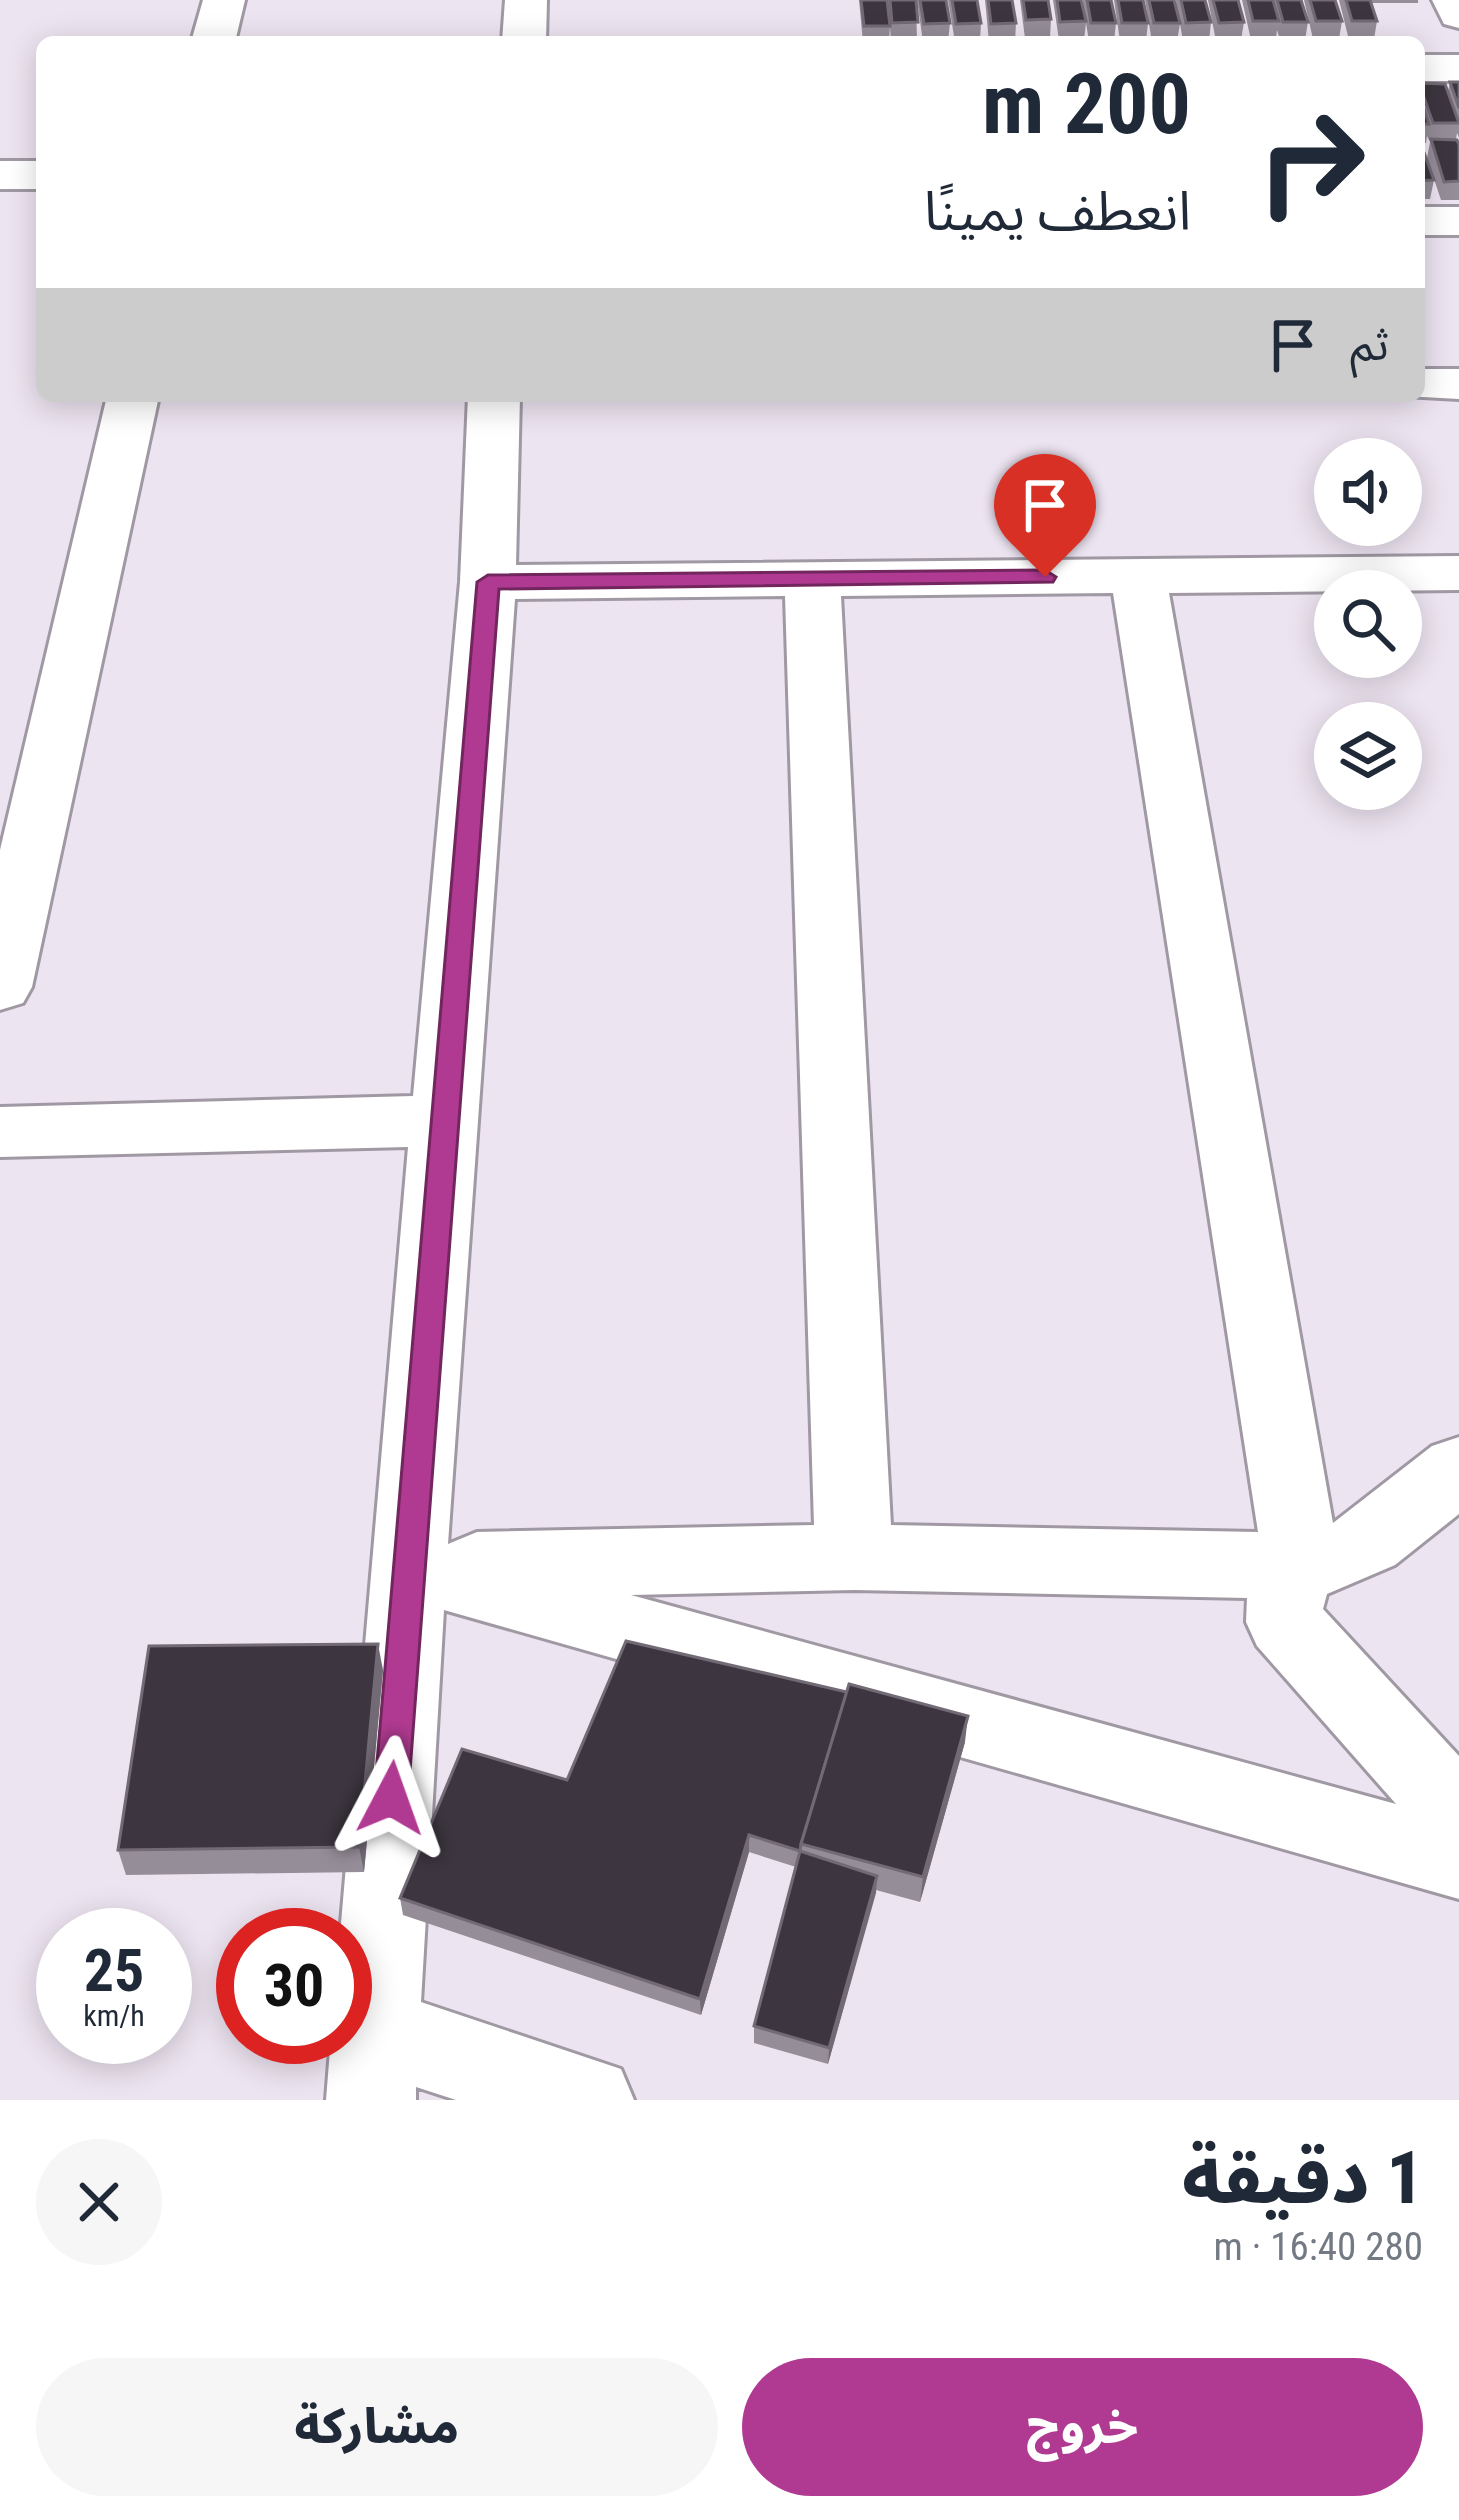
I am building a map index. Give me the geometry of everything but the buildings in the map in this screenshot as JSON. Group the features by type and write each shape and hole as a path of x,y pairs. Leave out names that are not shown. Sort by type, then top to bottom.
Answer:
{"street":[{"path":"215,36 224,0"},
{"path":"524,36 526,0"},
{"path":"1453,0 1459,15"},
{"path":"1425,68 1459,68"},
{"path":"0,175 36,175"},
{"path":"1425,221 1459,221"},
{"path":"1425,384 1459,384"},
{"path":"0,987 25,762 131,402"},
{"path":"494,402 488,582 372,2065 589,2100"},
{"path":"488,582 1459,573"},
{"path":"1138,576 1302,1566 1282,1607 1285,1622 1459,1815"},
{"path":"812,579 854,1557"},
{"path":"0,1132 443,1121"},
{"path":"408,1567 854,1557 1302,1566 1334,1562 1362,1548 1459,1468"},
{"path":"408,1567 1459,1860"}],"route":[{"path":"391,1798 488,582 1045,577"}]}
